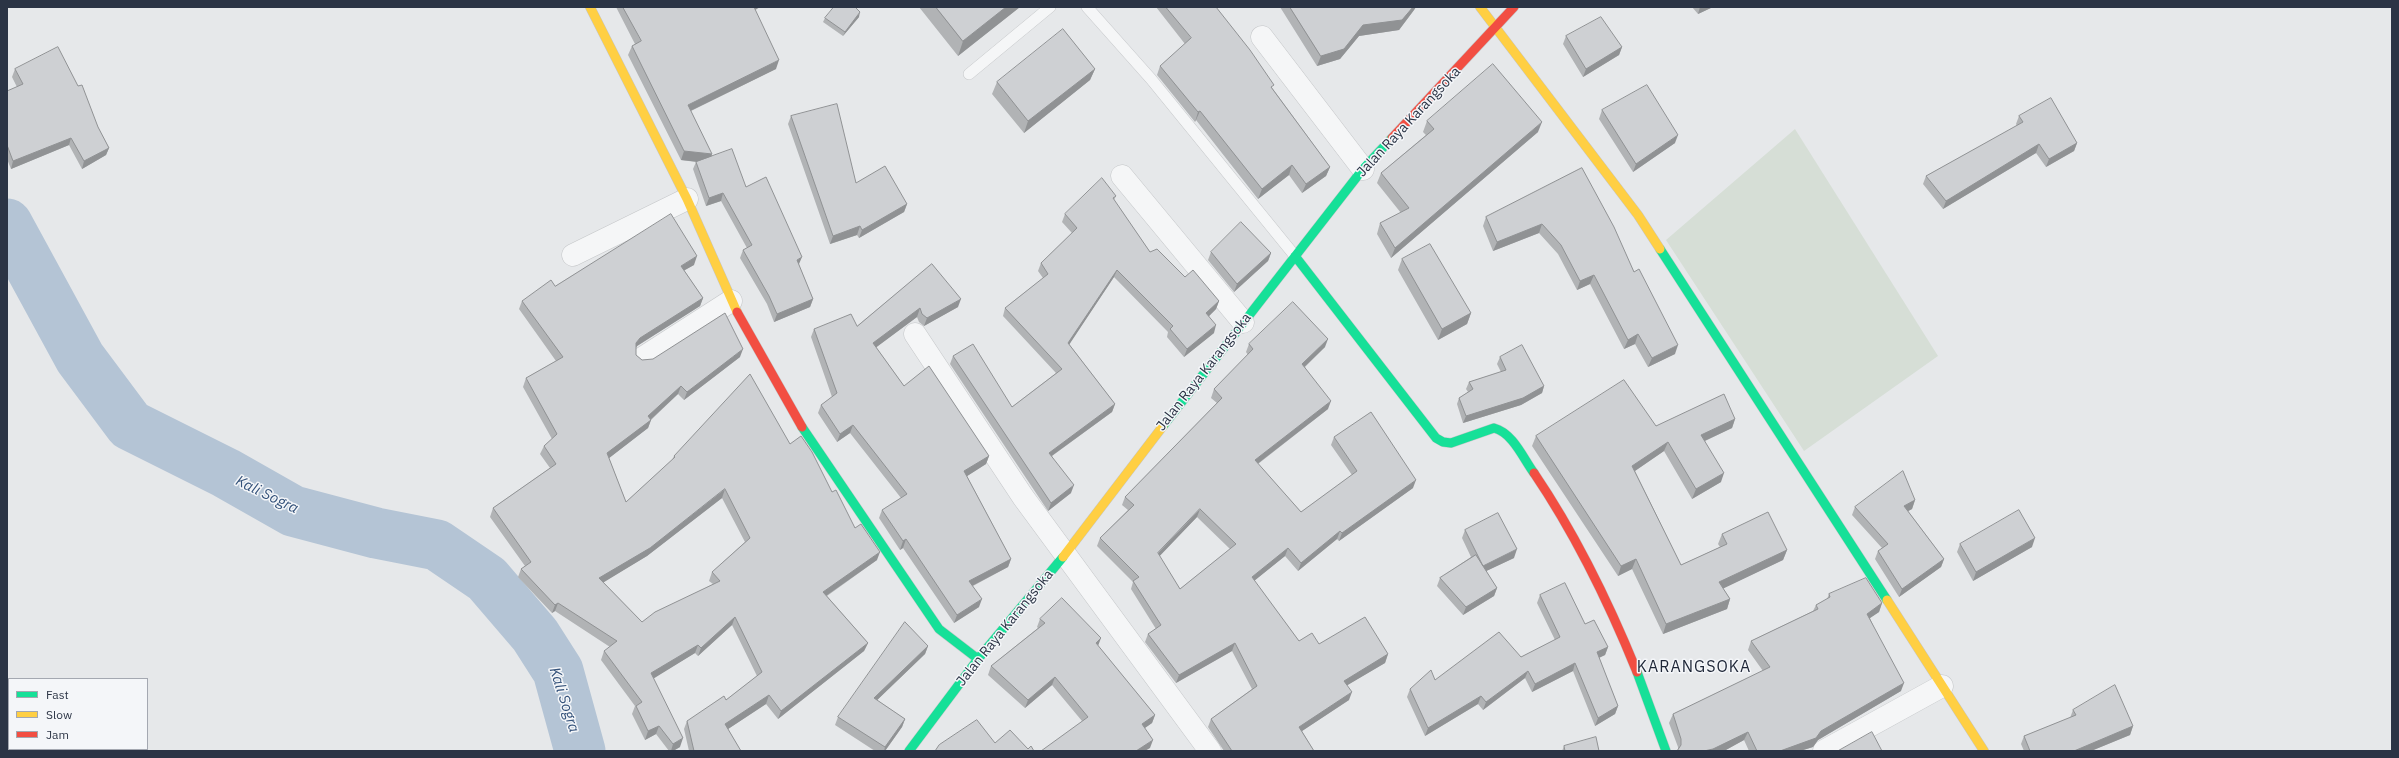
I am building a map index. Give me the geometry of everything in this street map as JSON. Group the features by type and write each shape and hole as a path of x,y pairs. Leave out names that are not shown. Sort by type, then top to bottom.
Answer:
{"street":[{"path":"590,7 687,199 730,301 803,429 906,583 939,629 978,659"},
{"path":"1480,7 1495,29 1638,215 1984,751"},
{"name":"Jalan Raya Karangsoka","path":"909,751 978,659 1065,554 1243,322 1363,169 1514,7"},
{"path":"1262,37 1363,169"},
{"path":"1122,176 1243,322"},
{"path":"573,255 687,199"},
{"path":"1295,256 1429,429 1440,440 1446,444 1455,443 1494,428 1501,430 1509,437 1560,515 1617,627 1666,751"},
{"path":"644,357 730,301"},
{"path":"915,334 1023,497 1210,751"},
{"path":"1824,751 1942,686"}],"lane":[{"path":"968,74 1050,7"},
{"path":"1087,7 1151,80 1295,256"}],"shaded area":[{"path":"1795,129 1938,356 1804,451 1666,240"}],"building":[{"path":"623,7 754,7 779,60 688,105 712,154 684,151 632,46 641,41"},
{"path":"834,7 855,7 860,12 845,32 825,18"},
{"path":"936,7 1006,7 963,41"},
{"path":"1166,7 1216,7 1250,50 1274,85 1271,87 1330,167 1306,184 1292,165 1262,189 1200,111 1198,112 1160,66 1191,38"},
{"path":"1290,7 1413,7 1402,20 1363,25 1344,49 1321,56"},
{"path":"1601,17 1622,47 1586,69 1566,36"},
{"path":"1063,29 1095,69 1028,121 997,82"},
{"path":"58,47 78,86 82,85 98,127 109,148 84,161 71,138 13,161 7,145 7,91 23,84 15,69"},
{"path":"1493,64 1542,122 1395,248 1380,223 1409,208 1381,173 1434,129 1427,121"},
{"path":"1647,85 1678,135 1636,164 1602,110"},
{"path":"2051,98 2077,143 2049,159 2039,144 1946,201 1926,176 2023,122 2019,116"},
{"path":"837,104 856,183 885,166 907,204 862,230 860,226 833,236 791,116"},
{"path":"732,149 746,187 766,177 802,257 797,260 813,299 777,314 769,296 743,250 752,245 723,193 709,198 696,162"},
{"path":"1582,168 1614,227 1634,272 1639,269 1678,345 1652,358 1638,334 1628,340 1594,275 1580,281 1561,245 1542,224 1497,242 1486,217"},
{"path":"1102,178 1116,196 1113,198 1150,252 1157,249 1185,277 1193,270 1219,301 1206,313 1216,325 1187,349 1170,329 1173,326 1117,270 1068,343 1115,404 1049,453 1074,485 1051,503 953,356 973,344 1012,407 1062,369 1005,308 1048,274 1041,263 1077,228 1065,214"},
{"path":"671,214 697,256 681,266 703,298 640,338 636,343 636,355 642,360 653,359 725,313 743,349 687,392 681,386 648,416 651,420 607,453 626,502 675,457 674,456 750,374 790,444 801,436 812,452 832,492 836,490 855,528 861,524 880,552 823,592 868,643 781,711 769,695 725,724 741,751 694,751 687,721 724,696 726,700 762,672 735,617 701,648 698,645 651,673 683,738 673,744 659,726 648,731 636,706 642,702 604,651 617,641 558,603 555,605 521,569 531,562 493,508 556,464 544,446 557,434 526,378 563,357 522,301 551,280 555,286","holes":["725,489 750,538 712,572 720,581 655,612 642,622 599,578 650,548"]},
{"path":"1241,222 1271,253 1237,284 1211,252"},
{"path":"1430,244 1471,313 1442,329 1402,259"},
{"path":"932,264 961,299 927,318 922,314 920,308 873,343 904,386 929,366 989,456 964,471 1011,559 969,581 982,599 957,615 906,539 903,541 882,510 907,494 853,425 840,434 821,405 837,393 814,329 851,314 857,326"},
{"path":"1293,302 1328,339 1302,364 1331,401 1255,460 1301,512 1357,471 1334,437 1371,412 1416,480 1342,533 1340,531 1301,563 1288,548 1252,577 1299,641 1312,633 1319,644 1365,617 1388,654 1344,681 1352,692 1299,727 1314,751 1232,751 1211,719 1257,686 1235,643 1179,675 1148,634 1161,625 1133,581 1139,577 1100,538 1134,505 1125,497 1222,398 1214,389 1253,349 1249,344","holes":["1200,509 1236,544 1180,589 1158,553"]},
{"path":"1522,345 1544,386 1523,398 1466,416 1459,398 1473,389 1469,382 1506,370 1500,357"},
{"path":"1624,380 1656,426 1724,394 1735,419 1701,435 1724,473 1696,489 1668,442 1632,466 1681,565 1727,544 1722,534 1768,512 1787,550 1719,582 1730,599 1666,624 1636,559 1621,566 1536,436"},
{"path":"1903,471 1915,500 1904,506 1944,559 1902,589 1878,551 1888,544 1855,507"},
{"path":"2019,510 2035,538 1976,572 1960,544"},
{"path":"1498,513 1517,549 1483,566 1465,530"},
{"path":"1476,555 1497,588 1466,607 1440,578"},
{"path":"1866,578 1882,603 1867,614 1904,683 1821,731 1816,738 1780,751 1757,751 1748,732 1713,749 1704,751 1677,751 1681,745 1681,739 1673,714 1770,667 1751,641 1818,609 1816,605 1830,597 1829,594"},
{"path":"1565,583 1585,624 1594,620 1608,647 1597,652 1618,706 1598,718 1575,663 1535,684 1528,671 1486,702 1481,696 1428,728 1410,689 1431,670 1435,680 1499,632 1521,657 1560,637 1540,595"},
{"path":"1062,598 1101,638 1096,643 1155,715 1142,724 1153,740 1136,751 1041,751 1088,717 1055,677 1028,700 991,666 1045,623 1040,619"},
{"path":"905,622 928,646 874,698 905,719 885,747 838,717"},
{"path":"2115,685 2133,726 2074,751 2030,751 2024,736 2076,715 2073,710"},
{"path":"977,720 995,743 1010,730 1028,749 1031,746 1034,751 935,751 939,745"},
{"path":"1872,732 1882,751 1838,751"},
{"path":"1596,737 1599,751 1565,751 1564,746"}],"waterway":[{"name":"Kali Sogra","path":"7,224 80,358 130,425 226,473 293,511 376,533 437,545 487,579 535,635 558,671 580,751"}],"traffic: fast":[{"path":"1163,426 1363,169 1392,138"},
{"path":"1660,249 1887,600"},
{"path":"1295,256 1436,438 1443,442 1451,443 1494,428 1501,431 1512,440 1534,473"},
{"path":"802,427 939,629 978,659"},
{"path":"909,751 978,659 1063,557"},
{"path":"1637,672 1666,751"}],"traffic: slow":[{"path":"590,7 687,199 737,312"},
{"path":"1480,7 1638,215 1660,249"},
{"path":"1063,557 1163,426"},
{"path":"1887,600 1984,751"}],"traffic: jam":[{"path":"1392,138 1514,7"},
{"path":"737,312 802,427"},
{"path":"1534,473 1564,521 1591,570 1637,672"}],"district":[{"name":"KARANGSOKA","path":"1694,667"}]}
